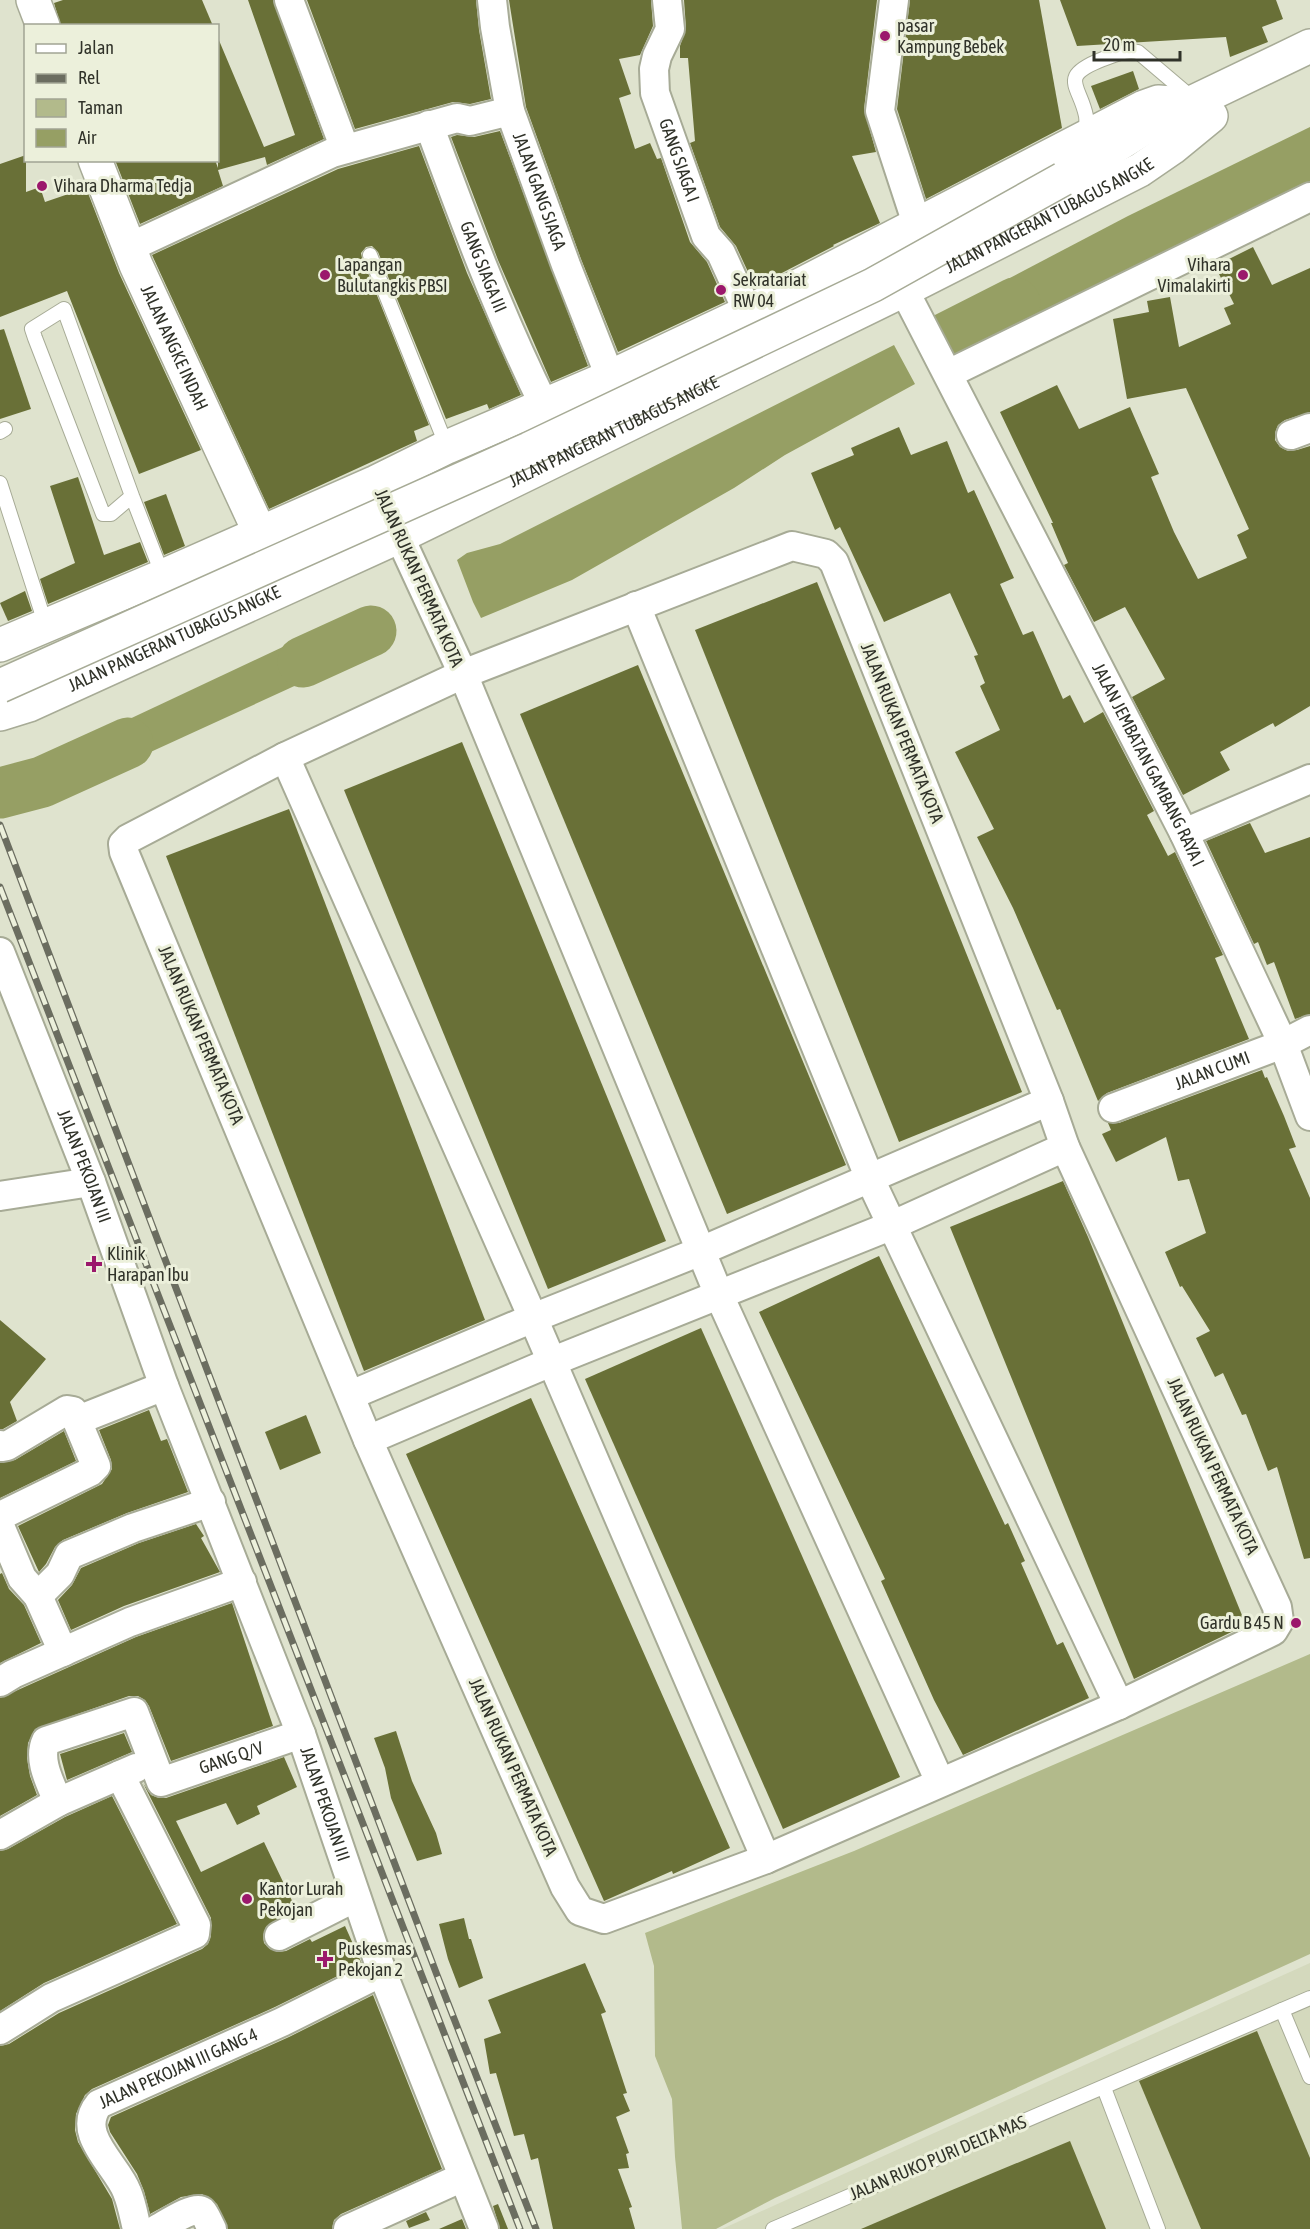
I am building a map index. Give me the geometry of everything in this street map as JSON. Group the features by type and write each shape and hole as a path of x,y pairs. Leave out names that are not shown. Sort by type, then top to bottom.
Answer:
{"street":[{"path":"33,0 42,24"},
{"path":"289,0 345,149"},
{"name":"JALAN GANG SIAGA","path":"492,0 510,111 610,377"},
{"name":"GANG SIAGA I","path":"667,0 670,29 657,56 654,69 655,93 706,236 721,253 750,311"},
{"path":"894,0 880,111 917,224"},
{"name":"JALAN PANGERAN TUBAGUS ANGKE","path":"0,686 529,449 873,285 1063,178 1189,113 1310,46"},
{"name":"JALAN PANGERAN TUBAGUS ANGKE","path":"0,645 163,576 376,482 447,447 610,377 750,311 1086,135 1151,104 1158,102 1189,113 1310,70"},
{"path":"128,248 345,149 457,118 470,121 510,111"},
{"name":"JALAN PANGERAN TUBAGUS ANGKE","path":"14,710 403,545 910,302 1140,170 1172,148 1189,113"},
{"name":"GANG SIAGA III","path":"429,125 478,258 544,405"},
{"name":"JALAN ANGKE INDAH","path":"96,162 128,248 260,533"},
{"path":"947,372 1310,197"},
{"name":"JALAN JEMBATAN GAMBANG RAYA I","path":"910,302 1184,833 1283,1044 1310,1116"},
{"name":"JALAN RUKAN PERMATA KOTA","path":"376,482 463,674 719,1295 940,1782"},
{"name":"JALAN RUKAN PERMATA KOTA","path":"792,546 826,554 834,562 1049,1101 1065,1147 1277,1607 1280,1621 1273,1631 1119,1705 766,1858 604,1919 580,1911 565,1887 368,1440 124,852 123,844 128,839 285,757 463,674 792,546"},
{"path":"636,606 870,1179 1119,1705"},
{"path":"0,682 8,693 14,710"},
{"path":"285,757 533,1318 766,1858"},
{"path":"1184,833 1310,779"},
{"name":"JALAN PEKOJAN III","path":"0,952 7,991 92,1182 164,1386 243,1581 301,1734 382,1972 484,2229"},
{"name":"JALAN CUMI","path":"1113,1108 1283,1044 1310,1030"},
{"path":"351,1395 533,1318 701,1251 1049,1101"},
{"path":"368,1440 551,1362 893,1224 1065,1147"},
{"path":"0,1196 92,1182"},
{"path":"78,1420 164,1386"},
{"path":"0,1445 7,1446 67,1410 73,1411 96,1466 0,1516"},
{"path":"38,1596 60,1574 69,1555 133,1528 211,1502"},
{"path":"0,1526 22,1578 38,1596 63,1652"},
{"path":"0,1682 130,1622 243,1581"},
{"path":"58,1802 43,1759 42,1749 46,1741 134,1712 156,1772"},
{"name":"GANG Q/V","path":"0,1834 58,1802 120,1775 156,1772 301,1734"},
{"path":"0,2030 51,1998 195,1934 196,1925 120,1775"},
{"path":"279,1936 356,1897"},
{"name":"JALAN PEKOJAN III GANG 4","path":"137,2229 127,2190 99,2149 90,2121 92,2112 99,2104 282,2022 382,1972"},
{"path":"348,2229 463,2177"},
{"path":"156,2229 191,2210 203,2212 212,2229"}],"lane":[{"path":"1086,135 1086,116 1075,90 1074,81 1080,71 1093,63 1129,50 1138,52 1189,113"},
{"path":"370,255 447,447"},
{"path":"132,496 111,514 103,514 35,338 32,329 64,309 163,576"},
{"path":"0,483 46,626"},
{"name":"JALAN RUKO PURI DELTA MAS","path":"773,2229 1310,1998"},
{"path":"1282,2010 1310,2077"},
{"path":"1104,2088 1158,2229"}],"shaded area":[{"path":"1310,1963 1310,2229 722,2229"}],"green space":[{"path":"1310,1654 1310,1954 775,2198 716,2229 682,2229 672,2099 655,2056 654,1966 645,1933 854,1851"}],"water":[{"path":"1310,127 1310,185 966,359 941,314 1128,216"},
{"path":"894,345 915,384 785,455 734,488 572,580 481,618 457,560 467,553 500,544"},
{"path":"355,613 373,650 72,788 55,754"}],"building":[{"path":"63,0 202,0 212,24 60,24 54,3"},
{"path":"248,0 273,0 324,139 267,165 265,157 218,170 223,186 140,224 116,162 216,162 218,168 219,40 264,147 295,135"},
{"path":"307,0 476,0 491,99 470,104 453,102 355,129"},
{"path":"509,0 651,0 653,26 640,55 619,59 631,94 619,98 635,149 650,143 657,159 661,158 690,242 707,262 725,302 618,352 581,259 526,107"},
{"path":"684,0 877,0 864,109 876,152 852,156 880,223 833,245 755,287 736,246 720,227 690,143 695,141 688,58 680,58 680,46 686,28"},
{"path":"910,0 1039,0 1062,128 926,199 897,109"},
{"path":"1060,0 1276,0 1283,19 1262,27 1268,42 1230,57 1226,37 1077,46"},
{"path":"1133,71 1139,89 1100,109 1091,86"},
{"path":"500,131 588,366 551,382 498,260 451,137 457,135 474,137"},
{"path":"419,146 467,273 521,395 489,409 487,404 446,419 378,252 372,246 366,247 361,253 362,258 429,425 414,431 417,441 269,509 152,255 338,169"},
{"path":"24,156 26,192 40,187 45,202 86,188 119,273 201,450 139,474 67,291 0,317 0,164"},
{"path":"1253,247 1272,285 1310,268 1310,412 1285,420 1278,425 1275,440 1280,447 1288,451 1310,446 1310,706 1275,727 1273,723 1220,752 1230,770 1183,795 1132,697 1165,679 1125,607 1094,622 1064,565 1068,563 1051,523 1053,523 1000,412 1057,385 1079,429 1130,407 1159,474 1151,477 1174,532 1198,579 1247,558 1237,535 1249,529 1186,388 1127,399 1113,319 1149,312 1147,301 1170,297 1179,347 1231,324 1224,308 1234,304 1215,266"},
{"path":"4,329 31,409 0,419 0,330"},
{"path":"899,427 911,455 947,441 968,493 974,490 1014,578 1000,584 1023,635 1033,631 1063,699 1070,695 1084,723 1103,712 1154,811 1147,815 1168,856 1175,852 1223,955 1215,958 1249,1039 1107,1093 1098,1101 1060,1009 1057,1010 1013,908 977,837 994,829 955,752 1000,730 980,686 985,683 974,656 978,655 950,593 884,622 840,527 835,530 811,473 854,455 851,448"},
{"path":"78,477 104,555 140,542 148,562 48,604 40,579 75,563 50,486"},
{"path":"166,494 185,546 164,555 144,502"},
{"path":"817,582 1022,1092 899,1142 695,630"},
{"path":"25,591 32,611 8,621 0,603"},
{"path":"638,665 846,1165 727,1214 520,714"},
{"path":"462,742 666,1241 548,1289 344,790"},
{"path":"289,809 485,1320 364,1371 166,856"},
{"path":"1250,823 1265,853 1310,837 1310,1014 1295,1019 1274,962 1267,965 1258,942 1254,944 1206,841"},
{"path":"1262,1070 1296,1147 1289,1149 1310,1198 1310,1558 1304,1559 1277,1467 1268,1471 1246,1414 1242,1415 1223,1373 1215,1377 1196,1338 1210,1331 1182,1286 1180,1287 1165,1252 1206,1233 1189,1179 1178,1181 1166,1137 1116,1162 1102,1134 1111,1130 1108,1123 1119,1123"},
{"path":"1063,1181 1246,1625 1134,1679 950,1227"},
{"path":"879,1256 1005,1525 1008,1523 1025,1561 1021,1563 1057,1645 1063,1642 1089,1698 963,1755 934,1700 881,1581 885,1579 759,1312"},
{"path":"0,1320 46,1359 10,1402 17,1421 3,1429 0,1429"},
{"path":"701,1328 900,1777 783,1829 585,1379"},
{"path":"531,1398 730,1848 673,1874 672,1871 604,1901 406,1454"},
{"path":"149,1410 161,1441 167,1439 188,1492 127,1513 63,1540 55,1547 39,1572 18,1526 102,1484 112,1469 111,1460 99,1430"},
{"path":"306,1415 321,1453 280,1470 265,1432"},
{"path":"64,1431 76,1461 0,1498 0,1463 15,1460"},
{"path":"196,1524 220,1572 124,1606 71,1630 58,1600 72,1585 81,1568 139,1543"},
{"path":"2,1573 9,1589 24,1605 41,1643 0,1663 0,1574"},
{"path":"232,1603 273,1726 171,1761 149,1706 138,1696 129,1696 35,1729 28,1743 27,1758 30,1776 37,1795 0,1816 0,1698 136,1637"},
{"path":"396,1731 412,1781 436,1833 442,1854 417,1861 391,1798 385,1768 374,1738"},
{"path":"124,1733 132,1752 67,1780 60,1754"},
{"path":"284,1757 297,1787 257,1806 260,1814 237,1825 226,1803 176,1821 201,1872 264,1842 296,1909 266,1927 263,1936 264,1943 270,1949 278,1952 286,1951 310,1939 312,1942 345,1926 362,1964 275,2007 92,2089 85,2095 76,2114 75,2130 78,2142 112,2199 120,2229 0,2229 0,2046 9,2044 59,2013 202,1949 208,1944 211,1936 211,1918 143,1783 151,1795 166,1798"},
{"path":"112,1796 177,1924 44,1983 0,2011 0,1851 8,1849 65,1817"},
{"path":"464,1918 483,1978 459,1988 448,1959 439,1924"},
{"path":"585,1963 606,2012 601,2014 627,2093 623,2094 630,2111 616,2117 629,2153 626,2154 629,2168 618,2169 632,2207 629,2208 635,2229 553,2229 538,2158 531,2160 524,2134 514,2136 496,2073 490,2074 484,2039 501,2033 488,2000"},
{"path":"373,1995 442,2169 341,2214 334,2220 332,2229 228,2229 217,2204 202,2194 181,2197 150,2214 137,2174 110,2132 108,2125 111,2117 289,2037"},
{"path":"1257,2031 1310,2158 1310,2229 1201,2229 1139,2081"},
{"path":"1070,2141 1106,2229 861,2229 952,2190"},
{"path":"498,2204 508,2229 500,2229 493,2206"},
{"path":"426,2212 430,2220 409,2228 406,2221"},
{"path":"462,2219 466,2229 439,2229"}],"waterway":[{"path":"946,338 1015,303"},
{"path":"303,662 371,631"},
{"path":"0,793 42,782 128,743"}],"railway":[{"path":"0,825 437,1975 536,2229"},
{"path":"0,887 520,2229"}],"place":[{"name":"pasar Kampung Bebek","path":"885,36"},
{"name":"Vihara Dharma Tedja","path":"42,186"},
{"name":"Lapangan Bulutangkis PBSI","path":"325,275"},
{"name":"Vihara Vimalakirti","path":"1243,275"},
{"name":"Sekratariat RW 04","path":"721,290"},
{"name":"Klinik Harapan Ibu","path":"94,1264"},
{"name":"Gardu B 45 N","path":"1296,1623"},
{"name":"Kantor Lurah Pekojan","path":"247,1899"},
{"name":"Puskesmas Pekojan 2","path":"325,1959"}]}
